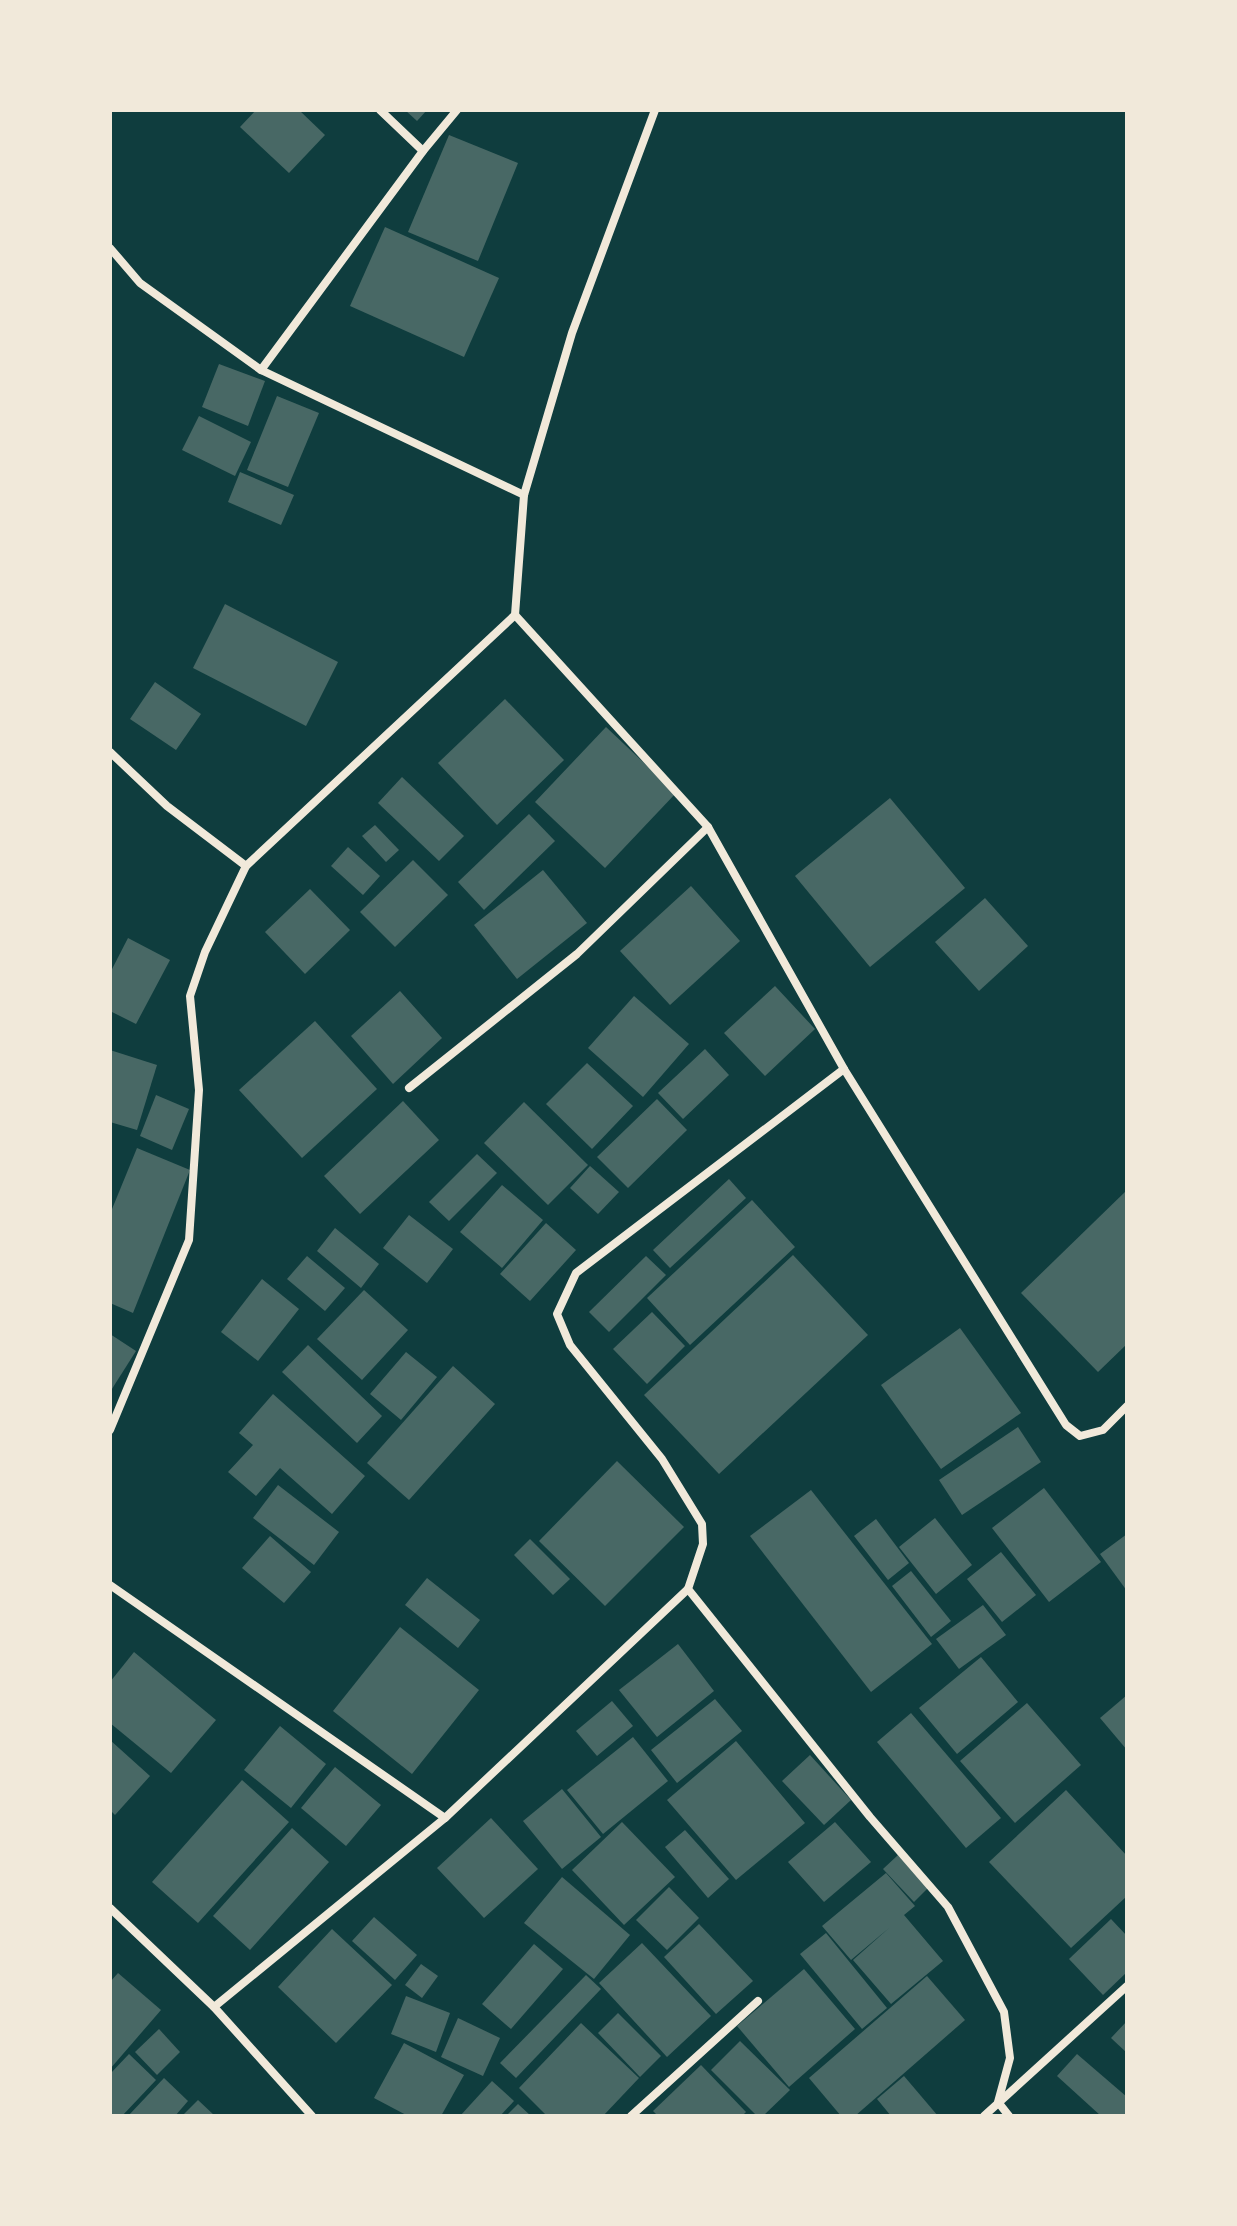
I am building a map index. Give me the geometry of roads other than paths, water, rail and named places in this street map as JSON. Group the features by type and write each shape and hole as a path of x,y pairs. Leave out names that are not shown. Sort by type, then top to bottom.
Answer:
{"street":[{"path":"380,110 423,151"},
{"path":"261,370 423,151 457,110"},
{"path":"110,1430 189,1240 199,1090 190,996 205,952 246,866 515,615 524,495 572,333 655,110"},
{"path":"110,248 140,283 261,370 524,495"},
{"path":"515,615 708,827 844,1069 1066,1425 1080,1436 1103,1430 1127,1406"},
{"path":"110,752 167,806 246,866"},
{"path":"409,1088 577,954 708,827"},
{"path":"214,2007 445,1818 688,1589 703,1544 702,1524 662,1459 570,1345 557,1314 576,1273 844,1069"},
{"path":"110,1585 445,1818"},
{"path":"688,1589 870,1817 948,1907 1004,2012 1010,2058 998,2102"},
{"path":"110,1908 214,2007 312,2116"},
{"path":"984,2116 1127,1986"},
{"path":"631,2116 758,2001"},
{"path":"998,2102 1009,2116"}]}
